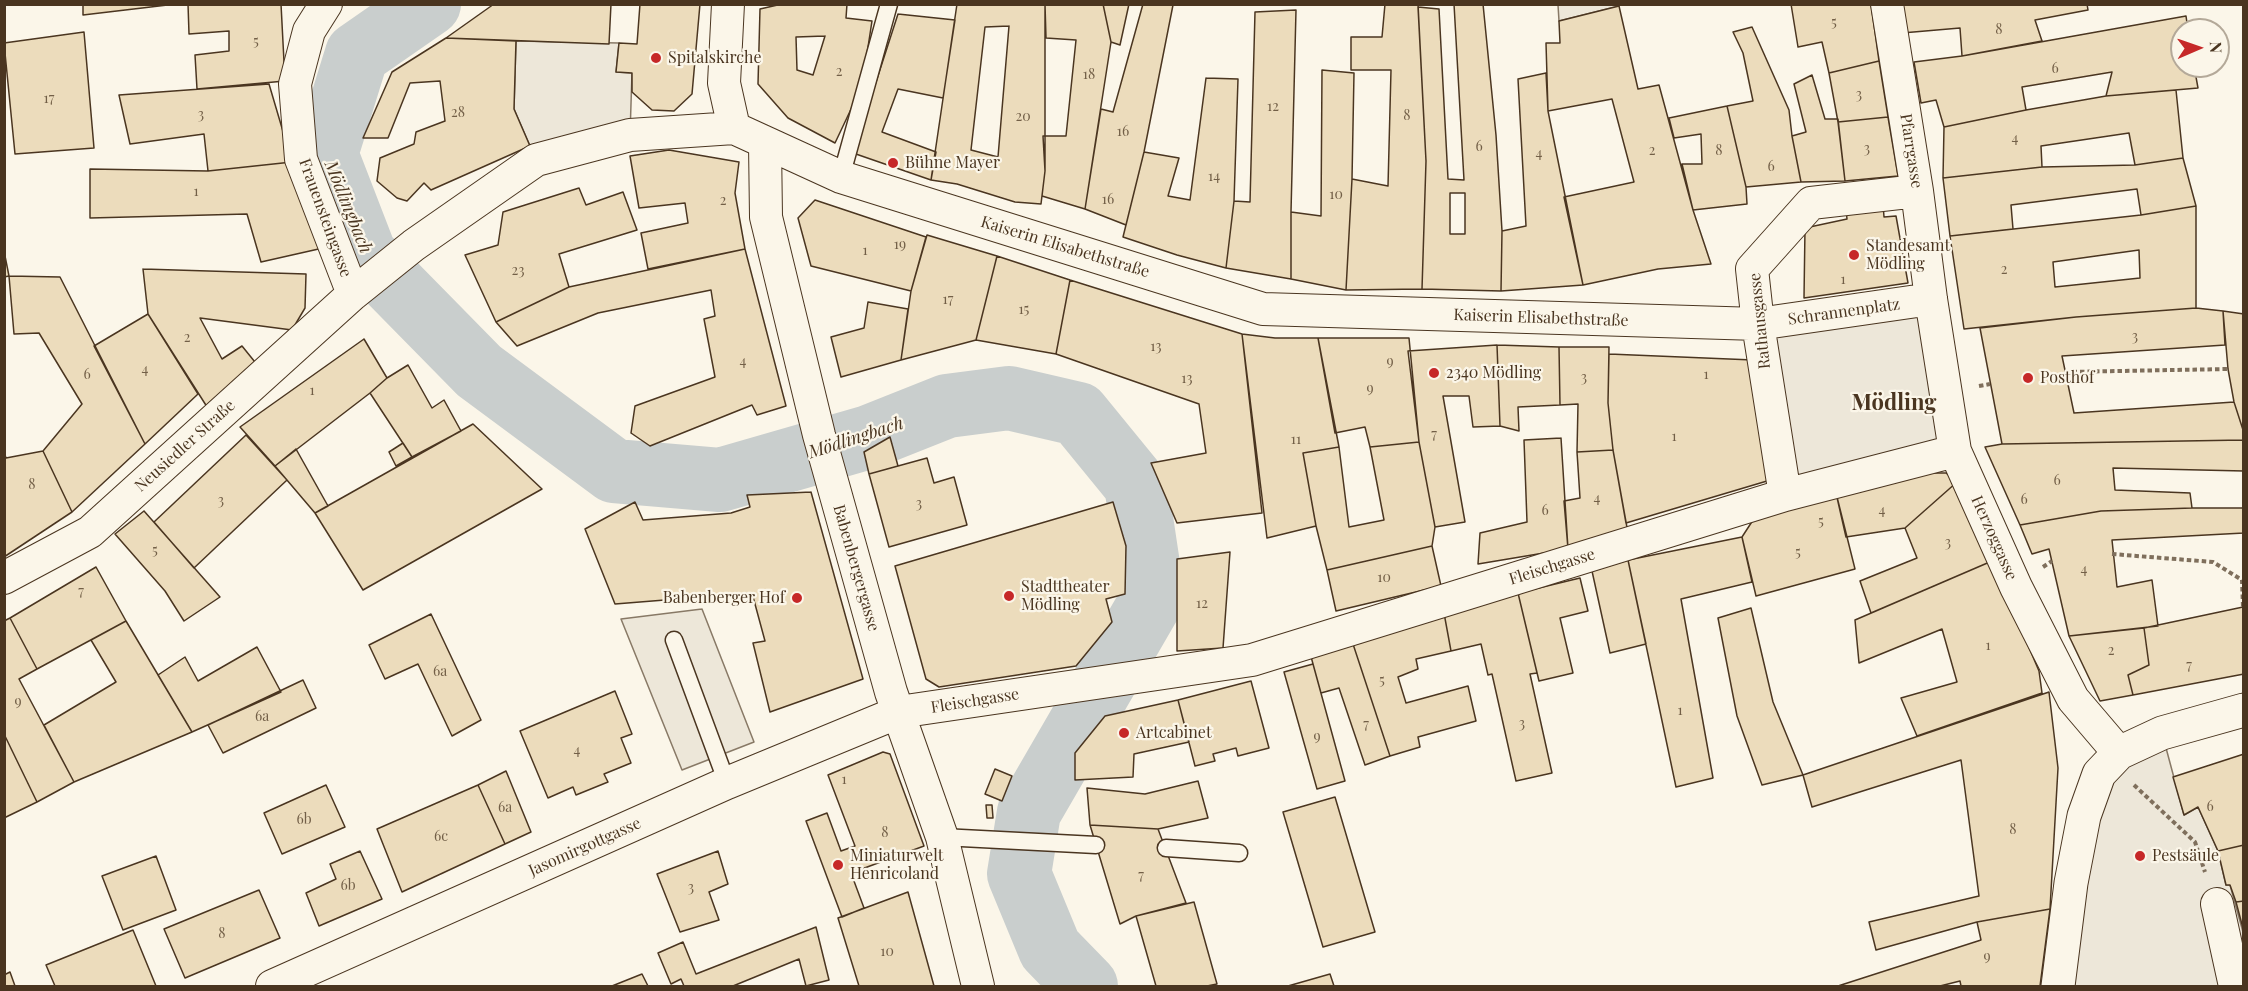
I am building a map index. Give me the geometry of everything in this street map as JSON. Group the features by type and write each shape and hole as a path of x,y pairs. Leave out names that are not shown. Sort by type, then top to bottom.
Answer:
{"main road":[{"path":"2058,987 2071,883 2084,816 2099,774 2119,753 2162,733 2244,710"}],"street":[{"name":"Frauensteingasse","path":"326,4 309,31 295,84 301,159 358,290"},
{"path":"728,4 724,83 734,128"},
{"name":"Pfarrgasse","path":"1887,4 1917,191 1931,299"},
{"name":"Neusiedler Straße","path":"4,578 90,532 358,290 414,245 536,160 630,135 734,128"},
{"name":"Kaiserin Elisabethstraße","path":"734,128 841,177 1263,309 1758,324"},
{"name":"Babenbergergasse","path":"765,144 766,217 819,435 895,702 942,837 978,987"},
{"name":"Rathausgasse","path":"1785,495 1758,324 1752,269 1811,203 1917,191"},
{"name":"Schrannenplatz","path":"1758,324 1931,299"},
{"name":"Herzoggasse","path":"1931,299 1954,451 2016,587 2073,699 2119,753"},
{"name":"Fleischgasse","path":"895,702 1050,691 1252,660 1785,495 1954,451"},
{"name":"Jasomirgottgasse","path":"272,987 727,783 895,702"},
{"path":"2217,904 2235,987"}],"lane":[{"path":"841,177 889,4"},
{"path":"674,640 727,783"},
{"path":"942,837 1096,845"},
{"path":"1166,848 1239,853"}],"path":[{"path":"2065,372 2228,369"},
{"path":"2112,554 2213,562 2242,580 2243,607"},
{"path":"2119,753 2135,788 2195,842 2217,904"}],"shaded area":[{"path":"1619,4 1619,6 1559,21 1558,5"},
{"path":"516,41 619,43 616,72 632,73 630,135 536,160 514,109"},
{"path":"1931,299 1955,451 1785,495 1758,324"},
{"path":"702,609 754,742 682,770 621,619"},
{"path":"2162,733 2184,815 2198,807 2218,851 2226,885 2230,885 2243,932 2243,986 2058,986 2099,774"}],"building":[{"path":"83,4 176,4 83,15"},
{"path":"188,4 281,4 285,81 197,89 195,55 229,51 229,31 189,34"},
{"path":"494,4 611,4 609,44 446,38"},
{"name":"Spitalskirche","path":"640,4 700,4 692,94 674,111 652,110 632,92 632,73 616,72 619,43 637,44"},
{"path":"782,4 847,4 846,18 872,21 862,86 835,143 788,118 758,84 760,9","holes":["825,36 813,75 797,70 796,37"]},
{"path":"957,4 1045,4 1045,171 1041,204 1015,202 957,184 931,180","holes":["1009,26 998,157 971,150 985,27"]},
{"path":"1045,4 1103,4 1111,42 1085,209 1042,196 1045,171 1043,136 1066,136 1076,40 1046,38"},
{"path":"1103,4 1129,4 1120,45 1111,42"},
{"path":"1143,4 1173,5 1144,152 1126,225 1085,209 1101,109 1113,112"},
{"path":"1385,4 1418,4 1426,161 1422,289 1346,290 1352,179 1388,186 1391,70 1351,70 1351,37 1382,37"},
{"path":"1454,4 1483,4 1496,135 1502,231 1501,291 1422,289 1426,161 1418,7 1439,9 1448,179 1464,180","holes":["1450,193 1465,193 1465,234 1450,234"]},
{"path":"1791,4 1871,4 1879,61 1829,73 1822,42 1798,47"},
{"path":"1898,4 2087,4 2088,10 2035,20 2042,41 1962,56 1960,28 1902,33"},
{"path":"1619,6 1638,89 1659,85 1693,210 1711,264 1658,269 1583,285 1564,197 1634,182 1612,99 1548,111 1546,43 1560,43 1559,21"},
{"path":"1296,10 1291,279 1226,268 1234,201 1250,202 1255,12"},
{"path":"898,14 955,20 943,98 898,89 882,132 936,152 931,180 853,153"},
{"path":"2170,19 2170,78 2196,78 2198,88 2106,96 2112,72 2022,87 2026,110 1944,127 1936,100 1921,103 1914,62 1962,56"},
{"path":"1752,27 1789,110 1801,182 1746,187 1727,106 1753,101 1743,53 1733,32"},
{"path":"84,32 94,148 15,154 4,43"},
{"path":"446,38 516,41 514,109 530,146 431,190 424,183 407,201 397,198 377,181 380,158 414,144 416,132 445,121 440,81 410,83 388,138 363,138 392,72"},
{"path":"1879,61 1888,117 1838,122 1829,73"},
{"path":"1322,70 1354,73 1352,179 1346,290 1291,279 1291,212 1321,216"},
{"path":"1546,73 1548,111 1583,285 1501,291 1502,231 1526,226 1518,79"},
{"path":"1812,75 1825,119 1838,119 1845,181 1801,182 1792,136 1806,132 1794,84"},
{"path":"1206,78 1238,79 1234,201 1226,268 1123,237 1144,152 1179,158 1168,196 1190,200"},
{"path":"269,84 292,162 208,171 204,134 130,144 119,95"},
{"path":"2176,90 2183,158 2135,165 2129,133 2041,146 2042,167 1943,178 1944,127 2106,96"},
{"path":"1727,106 1746,187 1747,204 1693,210 1682,164 1702,164 1701,134 1674,138 1669,118"},
{"path":"1888,117 1898,176 1845,181 1838,122"},
{"path":"669,150 739,162 735,193 745,249 648,269 641,233 688,223 685,203 639,208 630,156"},
{"path":"2183,158 2196,206 2141,215 2137,189 2011,205 2013,229 1950,236 1943,178 2042,167 2135,165"},
{"path":"292,162 323,248 261,262 247,214 90,218 90,169 208,171"},
{"path":"579,188 586,205 623,192 637,230 559,254 569,287 496,322 465,255 498,245 503,212"},
{"path":"815,200 926,237 911,291 811,266 798,218"},
{"name":"Standesamt Mödling","path":"1883,204 1884,217 1896,216 1908,283 1804,298 1805,228 1847,219 1846,210"},
{"path":"2196,206 2196,308 2076,317 1964,329 1950,236 2141,215","holes":["2139,250 2140,278 2055,287 2053,262"]},
{"path":"927,235 997,256 976,340 901,360 911,291"},
{"path":"745,249 786,406 757,415 752,405 650,446 631,433 635,406 715,377 704,319 715,316 711,290 598,313 517,346 496,322 569,287"},
{"path":"4,251 9,276 4,277"},
{"path":"997,256 1070,280 1056,354 976,340"},
{"path":"143,269 306,274 305,308 292,330 200,318 222,359 242,346 259,367 209,410 148,314"},
{"path":"9,276 60,277 145,444 72,512 43,451 82,404 39,333 14,334"},
{"path":"1070,280 1242,334 1262,513 1177,523 1151,463 1206,453 1199,404 1056,354"},
{"path":"868,302 908,309 901,360 841,377 831,337 864,328"},
{"name":"Posthof","path":"2196,308 2223,311 2225,345 2062,356 2074,413 2234,402 2244,440 2002,444 1980,328 2076,317"},
{"path":"2223,311 2244,314 2244,433 2234,402 2228,369"},
{"path":"148,314 198,394 145,444 94,346"},
{"path":"1242,334 1275,338 1318,338 1339,447 1303,453 1316,526 1267,538"},
{"path":"1318,338 1409,338 1419,442 1370,447 1365,427 1335,433"},
{"path":"364,339 387,378 275,466 240,427"},
{"path":"1497,345 1500,426 1473,427 1469,396 1443,396 1465,522 1435,527 1419,442 1408,351"},
{"path":"1497,345 1559,347 1560,405 1518,407 1519,431 1500,426"},
{"path":"1559,347 1609,347 1608,403 1613,450 1577,452 1578,404 1560,405"},
{"path":"1609,354 1753,360 1767,481 1626,523 1613,450 1608,403"},
{"path":"408,365 432,408 444,400 461,431 412,457 370,393 387,378"},
{"path":"473,424 542,489 363,590 315,513"},
{"path":"246,435 287,480 194,568 154,522"},
{"path":"890,437 898,466 869,474 864,452"},
{"path":"1561,438 1568,549 1478,564 1480,533 1527,522 1524,440"},
{"path":"2244,440 2244,471 2113,468 2115,490 2190,493 2192,508 2101,511 2020,525 1985,447 2002,444"},
{"path":"1419,442 1435,527 1432,546 1327,570 1316,526 1303,453 1339,447 1349,527 1384,520 1370,447"},
{"path":"403,443 412,457 396,466 389,452"},
{"path":"296,449 328,506 315,513 275,466"},
{"path":"1613,450 1628,533 1568,549 1564,501 1580,498 1577,452"},
{"path":"43,451 72,512 4,557 4,452 6,458"},
{"path":"927,458 934,483 954,477 967,525 889,547 869,474"},
{"path":"1906,473 1946,473 1957,482 1905,528 1846,537 1836,493"},
{"path":"1957,482 1992,561 1871,613 1860,581 1917,558 1905,528"},
{"name":"Babenberger Hof","path":"811,492 863,679 770,712 753,643 765,641 752,593 615,604 585,529 635,502 643,520 731,513 750,507 747,495"},
{"path":"1836,493 1855,569 1756,596 1742,537 1755,517"},
{"name":"Stadttheater Mödling","path":"1113,502 1126,546 1125,594 1106,599 1112,622 1076,666 939,687 926,679 895,566"},
{"path":"2244,508 2244,533 2112,540 2117,587 2152,580 2158,626 2069,636 2049,549 2032,554 2020,525 2101,511"},
{"path":"144,511 220,597 184,621 165,591 115,534"},
{"path":"1742,537 1752,582 1681,599 1713,778 1676,787 1628,560"},
{"path":"1432,546 1441,586 1336,611 1327,570"},
{"path":"1230,552 1223,648 1177,651 1177,559"},
{"path":"1628,560 1646,644 1610,653 1592,571"},
{"path":"1992,561 2039,671 2042,693 1917,736 1901,698 1957,682 1942,629 1859,663 1855,620"},
{"path":"96,567 126,621 37,669 10,618"},
{"path":"1580,578 1588,611 1560,618 1573,673 1539,681 1518,593"},
{"path":"1518,593 1537,673 1530,674 1552,773 1516,781 1492,674 1488,675 1481,644 1451,651 1444,613"},
{"path":"2243,607 2244,674 2133,695 2128,675 2149,665 2144,628"},
{"path":"1751,608 1773,702 1803,775 1762,785 1737,716 1718,618"},
{"path":"1444,613 1451,651 1416,659 1418,669 1398,677 1406,703 1468,686 1476,721 1418,737 1420,747 1390,756 1352,641"},
{"path":"431,614 481,720 452,736 418,664 385,679 369,645"},
{"path":"10,618 37,669 19,679 74,782 37,802 4,734 4,621"},
{"path":"126,621 192,732 74,782 44,725 116,682 91,640"},
{"path":"2144,628 2149,665 2128,675 2133,695 2100,701 2069,636"},
{"path":"1352,641 1390,756 1365,765 1339,688 1321,693 1310,653"},
{"path":"257,647 281,692 192,732 158,675 185,657 198,681"},
{"path":"1313,664 1345,781 1317,789 1284,672"},
{"path":"303,680 316,708 223,753 208,725"},
{"path":"1251,681 1269,748 1238,756 1236,748 1213,754 1215,761 1195,766 1178,700"},
{"path":"615,691 632,734 621,738 631,763 604,774 608,782 576,795 573,787 548,798 520,731"},
{"path":"2049,692 2058,768 2050,909 1977,922 1876,950 1869,922 1979,896 1961,760 1812,807 1803,775"},
{"path":"1178,700 1189,742 1134,754 1133,777 1075,780 1075,753 1105,716"},
{"path":"4,734 37,802 4,818"},
{"path":"883,752 890,754 924,846 851,873 864,908 842,917 806,821 827,813 841,851 855,846 828,775"},
{"path":"2244,754 2244,845 2218,851 2198,807 2184,815 2173,777"},
{"path":"995,769 1012,776 1002,801 985,794"},
{"path":"506,771 531,832 505,844 478,785"},
{"path":"1198,781 1208,818 1158,829 1090,825 1087,788 1145,794"},
{"path":"326,785 345,827 282,854 264,813"},
{"path":"478,785 505,844 402,892 377,829"},
{"path":"1335,797 1375,932 1323,947 1283,812"},
{"path":"986,805 992,805 993,818 987,818"},
{"path":"1090,825 1158,829 1186,903 1136,916 1120,924"},
{"path":"2244,845 2244,901 2236,902 2230,885 2226,885 2218,851"},
{"path":"360,851 382,899 319,926 306,893 336,879 330,864"},
{"path":"718,851 728,884 709,892 719,920 680,932 657,874"},
{"path":"156,856 176,910 123,930 102,876"},
{"path":"259,890 280,938 185,978 164,929"},
{"path":"908,892 934,986 859,986 838,918"},
{"path":"2244,901 2244,932 2236,902"},
{"path":"1194,902 1217,984 1156,986 1136,916"},
{"path":"2050,909 2040,986 1961,986 1960,981 1940,986 1838,986 1981,940 1977,922"},
{"path":"816,927 829,980 806,986 799,959 733,986 684,986 681,979 671,984 658,953 683,942 696,974"},
{"path":"133,930 156,986 55,986 46,965"},
{"path":"10,972 15,986 4,986 4,975"},
{"path":"642,974 648,986 612,986"},
{"path":"1330,974 1334,986 1288,986"}],"waterway":[{"name":"Mödlingbach","path":"429,4 357,54 326,154 365,255 479,371 614,471 720,480 869,437 947,406 1009,398 1078,414 1136,485 1153,598 1029,812 1019,874 1050,949 1086,986"}],"place":[{"name":"Spitalskirche","path":"656,58"},
{"name":"Bühne Mayer","path":"893,163"},
{"name":"Standesamt Mödling","path":"1854,255"},
{"name":"2340 Mödling","path":"1434,373"},
{"name":"Posthof","path":"2028,378"},
{"name":"Stadttheater Mödling","path":"1009,596"},
{"name":"Babenberger Hof","path":"797,598"},
{"name":"Artcabinet","path":"1124,733"},
{"name":"Pestsäule","path":"2140,856"},
{"name":"Miniaturwelt Henricoland","path":"838,865"}],"district":[{"name":"Mödling","path":"1894,403"}]}
